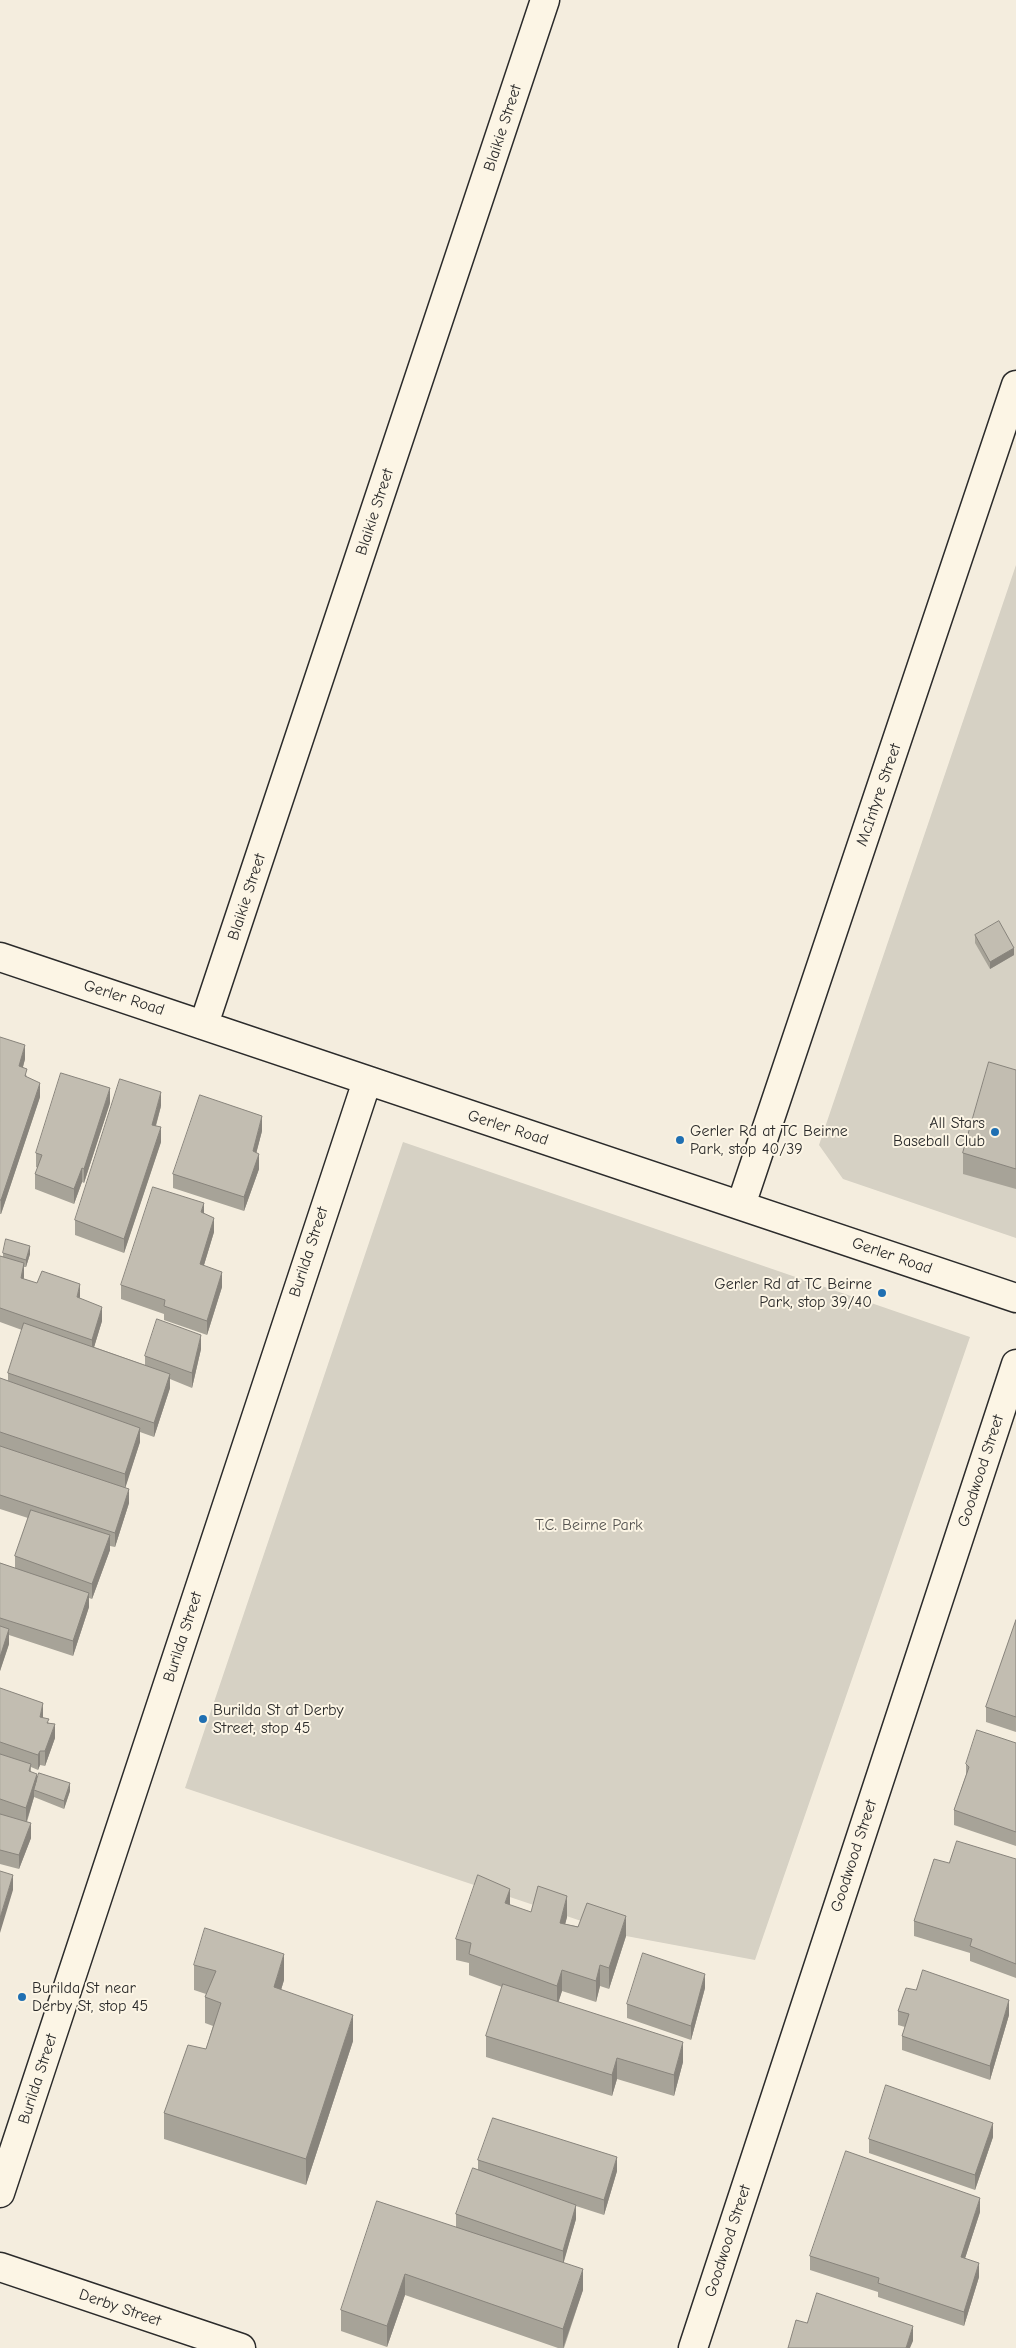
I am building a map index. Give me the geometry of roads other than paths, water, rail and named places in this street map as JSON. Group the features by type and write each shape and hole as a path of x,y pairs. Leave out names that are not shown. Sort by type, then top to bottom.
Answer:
{"street":[{"name":"Blaikie Street","path":"204,1024 545,0"},
{"name":"McIntyre Street","path":"741,1204 1016,385"},
{"name":"Gerler Road","path":"0,957 204,1024 367,1081 741,1204 1016,1298"},
{"name":"Burilda Street","path":"0,2193 367,1081"},
{"name":"Goodwood Street","path":"693,2348 1016,1364"},
{"name":"Derby Street","path":"0,2267 241,2348"}],"place":[{"name":"All Stars Baseball Club","path":"995,1132"},
{"name":"Gerler Rd at TC Beirne Park, stop 40/39","path":"680,1140"},
{"name":"Gerler Rd at TC Beirne Park, stop 39/40","path":"882,1293"},
{"name":"Burilda St at Derby Street, stop 45","path":"203,1719"},
{"name":"Burilda St near Derby St, stop 45","path":"22,1997"}],"park label":[{"name":"T.C. Beirne Park","path":"589,1525"}]}
